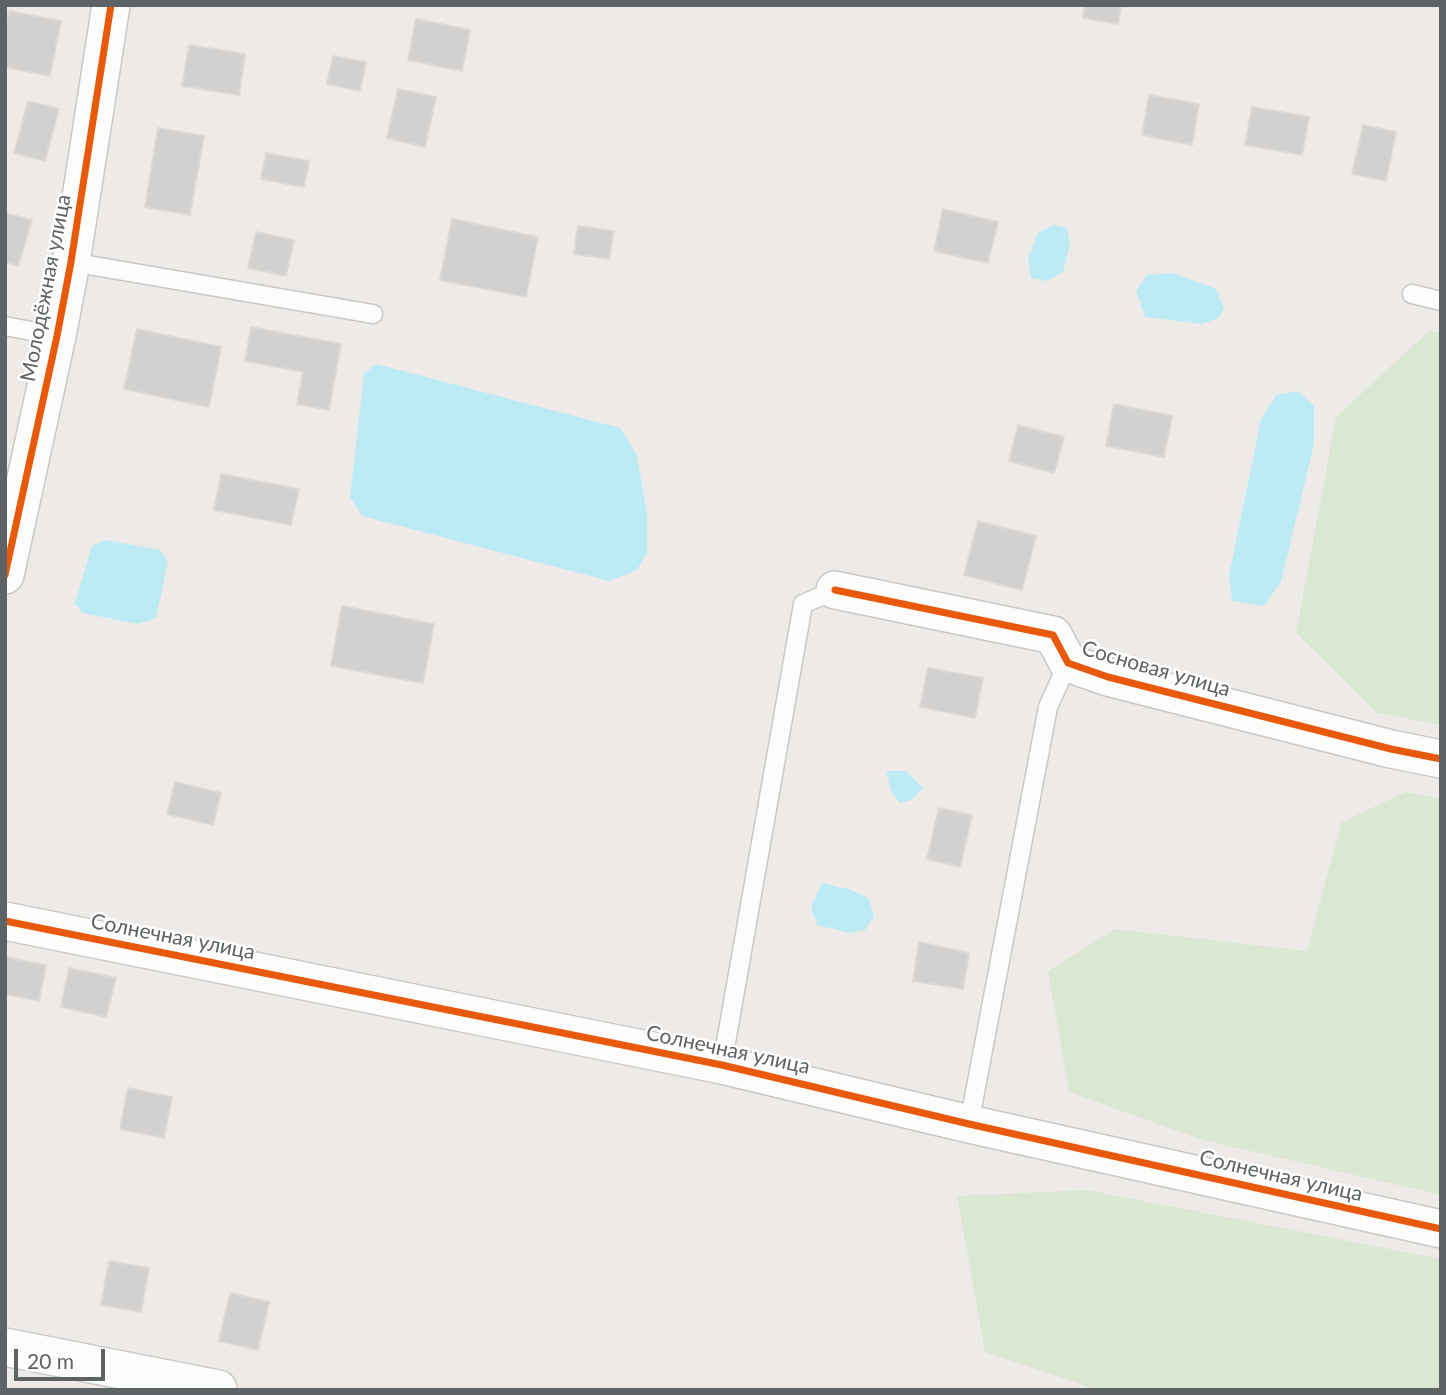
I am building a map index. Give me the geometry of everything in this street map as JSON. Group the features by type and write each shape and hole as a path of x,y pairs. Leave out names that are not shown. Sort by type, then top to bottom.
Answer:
{"street":[{"name":"Молодёжная улица","path":"5,575 71,262 111,5"},
{"name":"Сосновая улица","path":"835,590 1053,635 1068,663 1121,681 1391,750 1441,759"},
{"name":"Солнечная улица","path":"5,921 722,1065 970,1124 1441,1229"},
{"path":"5,1346 218,1390"}],"lane":[{"path":"71,262 373,314"},
{"path":"1412,294 1441,301"},
{"path":"5,326 57,336"},
{"name":"Сосновая улица","path":"722,1065 803,604 835,590"},
{"path":"970,1124 1048,706 1068,663"}],"green space":[{"path":"1429,331 1441,333 1441,725 1377,713 1296,633 1336,417"},
{"path":"1405,792 1441,798 1441,1195 1203,1140 1069,1092 1048,971 1115,929 1307,951 1341,823"},
{"path":"1087,1190 1441,1259 1441,1390 1099,1390 985,1352 957,1196"}],"water":[{"path":"1053,225 1067,228 1070,244 1063,272 1047,281 1031,278 1028,258 1038,233"},
{"path":"1173,273 1216,289 1224,309 1218,318 1202,324 1145,317 1136,291 1147,275"},
{"path":"376,364 620,428 637,455 647,514 647,553 637,570 609,581 362,516 350,497 364,374"},
{"path":"1298,391 1314,406 1314,444 1281,582 1264,606 1232,601 1229,576 1261,419 1276,395"},
{"path":"106,540 160,550 168,562 156,618 138,624 83,613 75,604 92,546"},
{"path":"886,771 906,771 923,788 911,800 900,803 891,791"},
{"path":"822,883 848,889 869,898 874,916 865,930 850,933 817,925 811,907"}],"building":[{"path":"1085,5 1121,5 1118,24 1083,18"},
{"path":"9,11 61,21 50,76 5,67 5,30"},
{"path":"416,19 470,30 462,71 408,60"},
{"path":"189,45 245,54 239,95 182,86"},
{"path":"333,56 366,62 360,91 327,84"},
{"path":"398,89 436,97 425,147 387,138"},
{"path":"1149,95 1199,104 1192,145 1142,135"},
{"path":"28,101 59,109 45,161 14,153"},
{"path":"1252,107 1309,117 1302,155 1245,145"},
{"path":"1363,125 1396,132 1386,181 1352,174"},
{"path":"158,128 204,136 190,215 145,207"},
{"path":"266,153 309,161 304,187 261,179"},
{"path":"943,209 998,222 988,263 934,251"},
{"path":"5,213 32,220 18,266 5,262"},
{"path":"452,219 538,237 526,297 440,280"},
{"path":"578,226 614,231 609,259 574,254"},
{"path":"256,232 294,240 286,276 248,268"},
{"path":"251,327 341,344 329,410 297,404 303,372 245,361"},
{"path":"137,329 221,347 209,407 124,389"},
{"path":"1114,404 1172,416 1164,457 1106,446"},
{"path":"1018,425 1064,437 1054,473 1009,461"},
{"path":"221,474 299,489 291,525 214,510"},
{"path":"978,521 1036,536 1022,590 964,575"},
{"path":"342,606 434,624 423,683 331,666"},
{"path":"928,668 983,678 975,718 920,707"},
{"path":"175,782 221,793 213,825 167,814"},
{"path":"939,808 972,815 960,867 927,859"},
{"path":"919,942 969,953 963,989 913,981"},
{"path":"5,957 46,965 39,1001 5,994"},
{"path":"69,968 116,978 106,1017 61,1007"},
{"path":"128,1088 172,1097 164,1138 120,1129"},
{"path":"109,1261 149,1268 141,1312 101,1305"},
{"path":"230,1293 269,1302 258,1350 219,1341"}],"cycle path":[{"path":"5,575 71,262 111,5"},
{"path":"835,590 1053,635 1068,663 1108,677 1391,749 1441,759"},
{"path":"5,921 722,1065 969,1124 1441,1229"}]}
